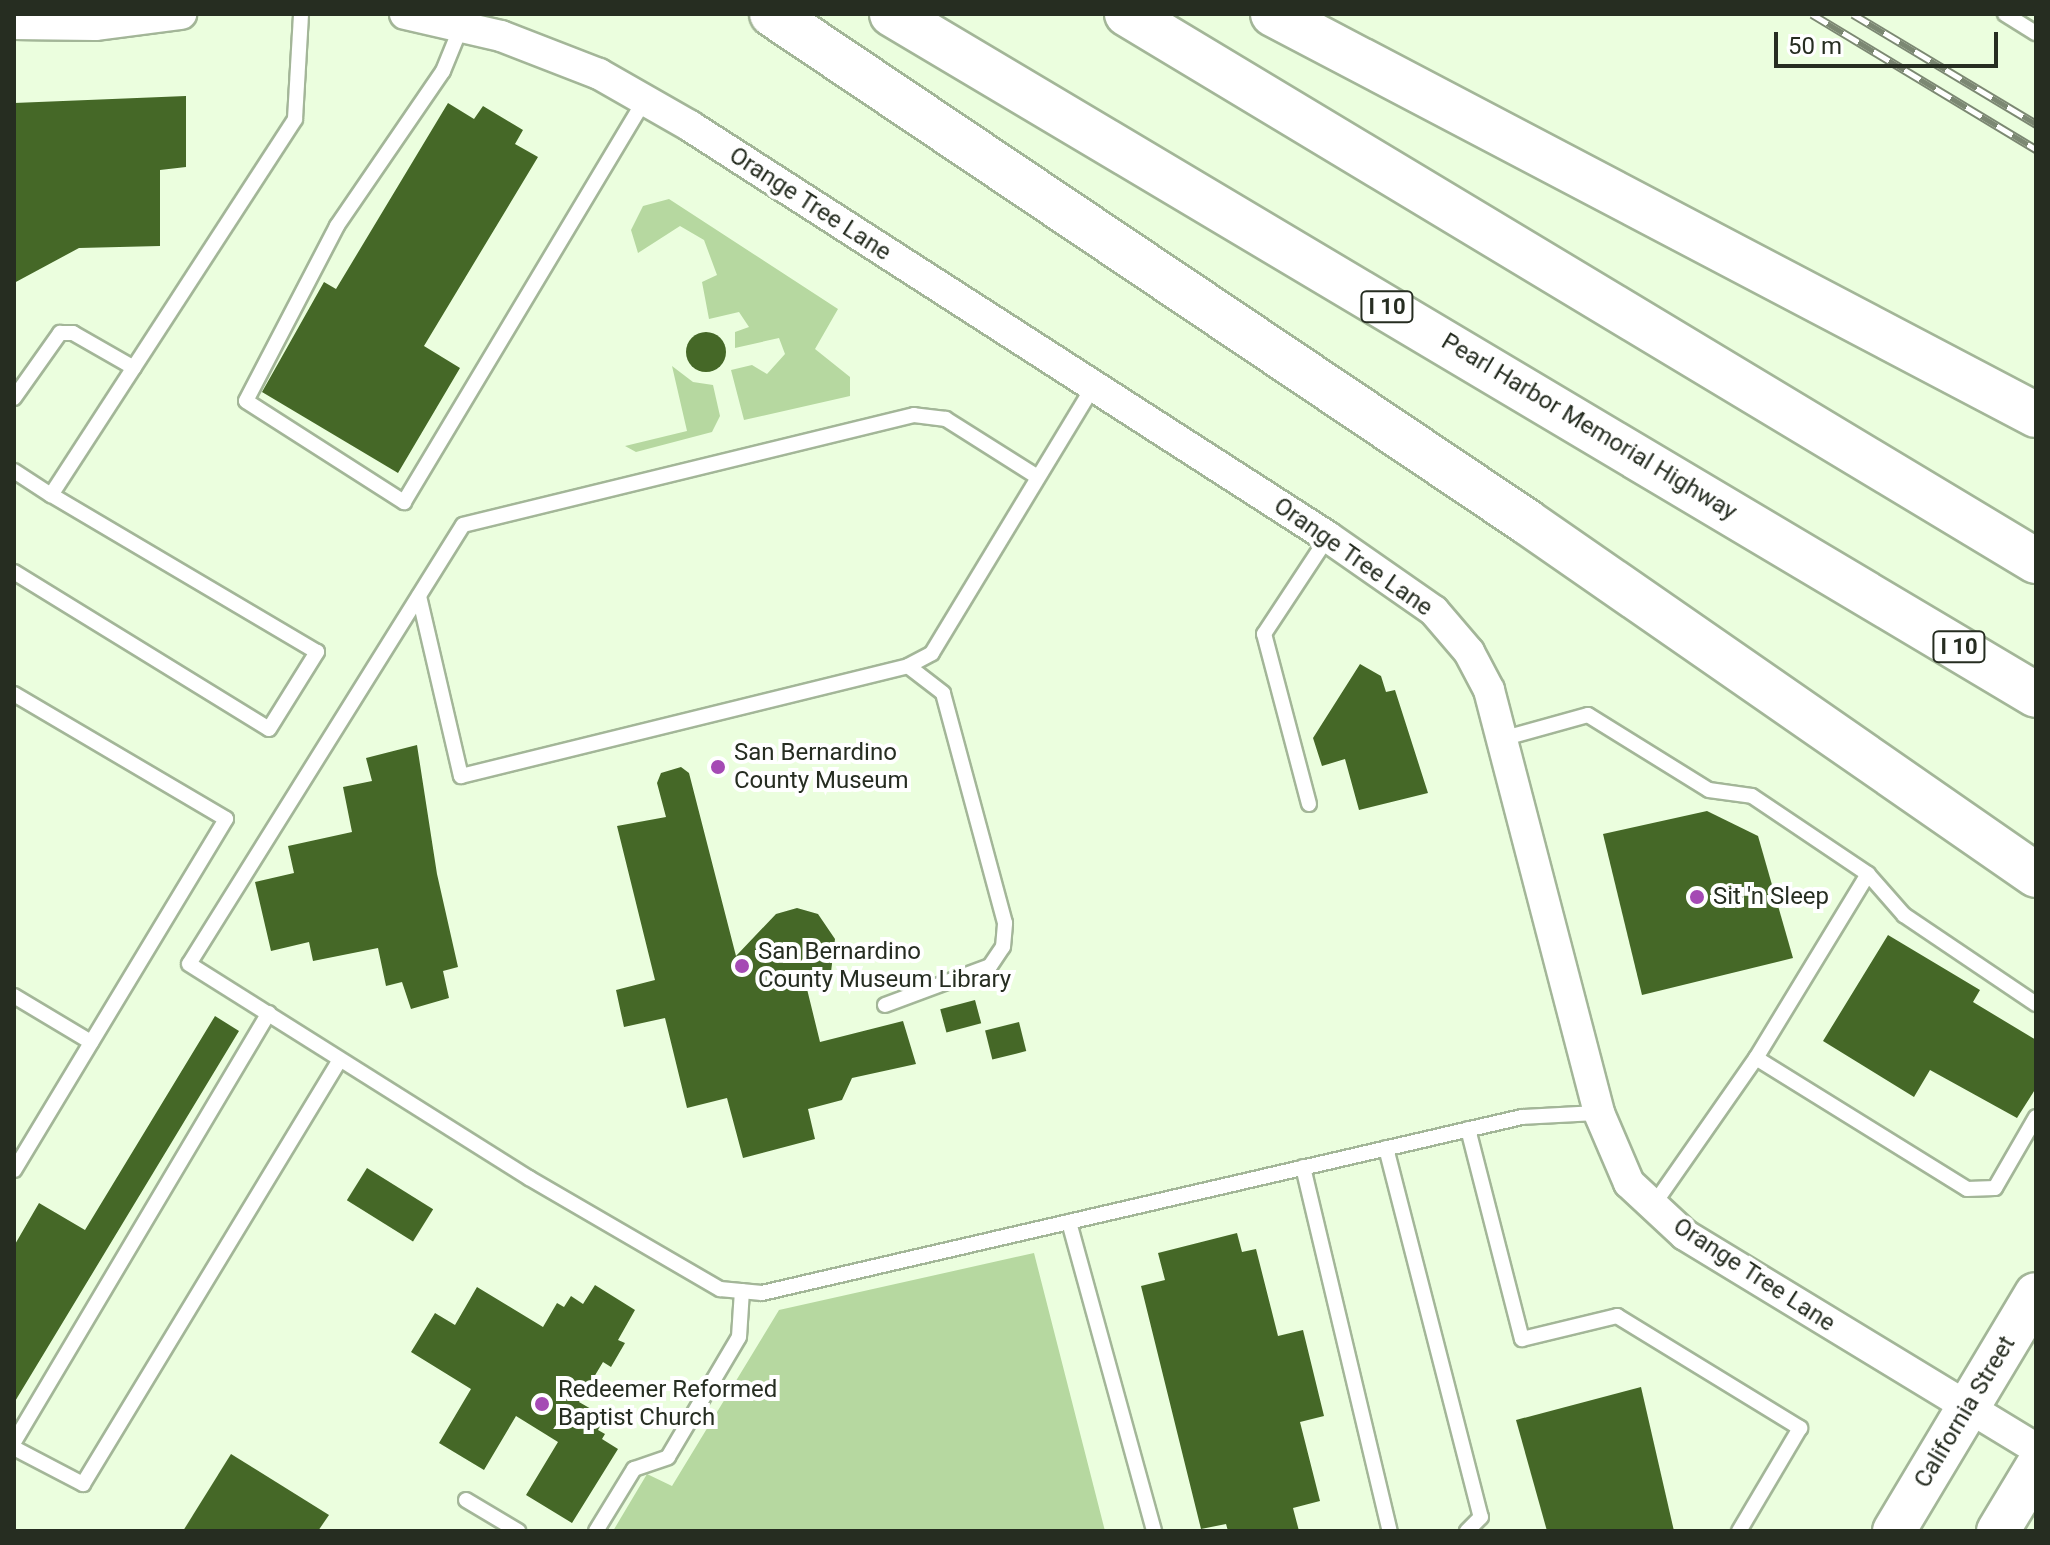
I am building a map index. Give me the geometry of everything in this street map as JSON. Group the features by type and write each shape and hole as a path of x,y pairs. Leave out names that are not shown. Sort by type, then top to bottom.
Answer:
{"highway":[{"path":"772,14 1527,522 2036,875"},
{"name":"Pearl Harbor Memorial Highway","path":"892,14 2036,695"},
{"path":"1127,14 2036,561"},
{"path":"1273,14 2036,415"}],"main road":[{"name":"California Street","path":"1894,1531 2036,1294"},
{"path":"1998,1531 2036,1468"}],"street":[{"path":"14,24 95,25 181,14"},
{"name":"Orange Tree Lane","path":"405,14 501,36 599,74 645,100 1328,537 1402,586 1443,621 1469,652 1489,690 1505,738 1599,1113 1629,1183 1685,1235 2036,1448"}],"lane":[{"path":"51,495 295,119 301,14"},
{"path":"2005,14 2036,33"},
{"path":"461,27 443,71 337,226 246,401 404,502 645,100"},
{"path":"14,398 60,333 73,333 134,368"},
{"path":"419,596 461,776 908,666 932,653 1036,476 1093,387"},
{"path":"1036,476 946,419 914,415 463,525 189,964 340,1060 720,1289 762,1293 1522,1117 1599,1113"},
{"path":"14,471 317,652 269,729 14,572"},
{"path":"1309,804 1264,634 1328,537"},
{"path":"885,1005 990,966 1003,947 1005,923 943,693 908,666"},
{"path":"14,694 226,819 14,1170"},
{"path":"1505,738 1588,715 1709,790 1752,796 1868,874 1904,915 2036,1004"},
{"path":"1652,1207 1756,1058 1868,874"},
{"path":"14,996 91,1042"},
{"path":"269,1013 14,1445 83,1484 340,1060"},
{"path":"1756,1058 1967,1189 1995,1188 2036,1117"},
{"path":"1468,1129 1522,1339 1617,1316 1800,1428 1739,1531"},
{"path":"1386,1148 1481,1517 1467,1531"},
{"path":"1303,1167 1390,1531"},
{"path":"1069,1222 1154,1531"},
{"path":"596,1531 634,1469 668,1457 739,1337 742,1291"},
{"path":"466,1500 518,1531"}],"green space":[{"path":"669,199 838,309 815,349 850,377 850,396 744,420 731,370 752,365 767,374 785,354 779,338 735,348 735,332 749,327 739,312 709,319 702,282 717,275 704,240 680,226 638,253 631,230 643,206"},
{"path":"672,366 693,382 713,385 720,416 712,432 636,452 625,446 687,431"},
{"path":"1034,1253 1105,1531 613,1531 647,1474 672,1486 779,1310"}],"building":[{"path":"186,96 186,167 160,170 160,246 79,248 14,283 14,103"},
{"path":"448,103 474,119 483,106 523,130 515,144 538,157 424,346 460,368 398,473 262,392 324,282 336,289"},
{"path":"706,332 720,338 726,352 720,366 706,372 692,366 686,352 692,338"},
{"path":"1360,664 1381,676 1386,692 1395,690 1428,793 1359,810 1345,759 1322,766 1313,738"},
{"path":"417,745 437,874 458,967 443,971 449,998 411,1009 402,982 386,986 378,948 313,961 309,942 271,951 255,882 294,873 288,846 352,832 343,787 372,781 366,758"},
{"name":"San Bernardino County Museum Library","path":"681,767 689,773 736,956 776,914 797,908 818,914 835,939 831,972 807,989 820,1042 903,1021 916,1064 852,1078 842,1100 808,1109 815,1139 743,1158 727,1098 687,1108 665,1018 624,1027 616,990 655,980 617,826 666,817 657,783 661,773"},
{"name":"Sit 'n Sleep","path":"1707,811 1758,836 1793,958 1642,995 1603,834"},
{"path":"1888,935 1980,990 1973,1002 2036,1040 2036,1088 2017,1118 1930,1070 1914,1097 1823,1041"},
{"path":"975,1000 981,1023 946,1032 940,1009"},
{"path":"215,1016 239,1031 14,1403 14,1246 39,1203 85,1230"},
{"path":"1019,1022 1026,1051 992,1060 985,1030"},
{"path":"367,1168 433,1209 413,1242 347,1200"},
{"path":"1237,1233 1242,1252 1256,1249 1278,1336 1303,1330 1324,1416 1300,1422 1320,1501 1293,1508 1299,1531 1228,1531 1226,1524 1201,1529 1141,1286 1165,1280 1158,1253"},
{"path":"595,1285 635,1310 618,1340 625,1343 611,1367 603,1362 579,1402 605,1417 598,1430 605,1434 602,1439 618,1449 572,1523 526,1495 558,1442 516,1416 484,1470 439,1443 471,1389 411,1352 435,1313 455,1325 477,1287 543,1327 557,1303 564,1307 571,1296 583,1304"},
{"path":"1641,1387 1674,1531 1547,1531 1516,1420"},
{"path":"231,1454 329,1515 318,1531 183,1531"}],"railway":[{"path":"1812,14 2036,149"},
{"path":"1853,14 2036,124"}],"place":[{"name":"San Bernardino County Museum","path":"718,767"},
{"name":"Sit 'n Sleep","path":"1697,897"},
{"name":"San Bernardino County Museum Library","path":"742,966"},
{"name":"Redeemer Reformed Baptist Church","path":"542,1404"}]}
